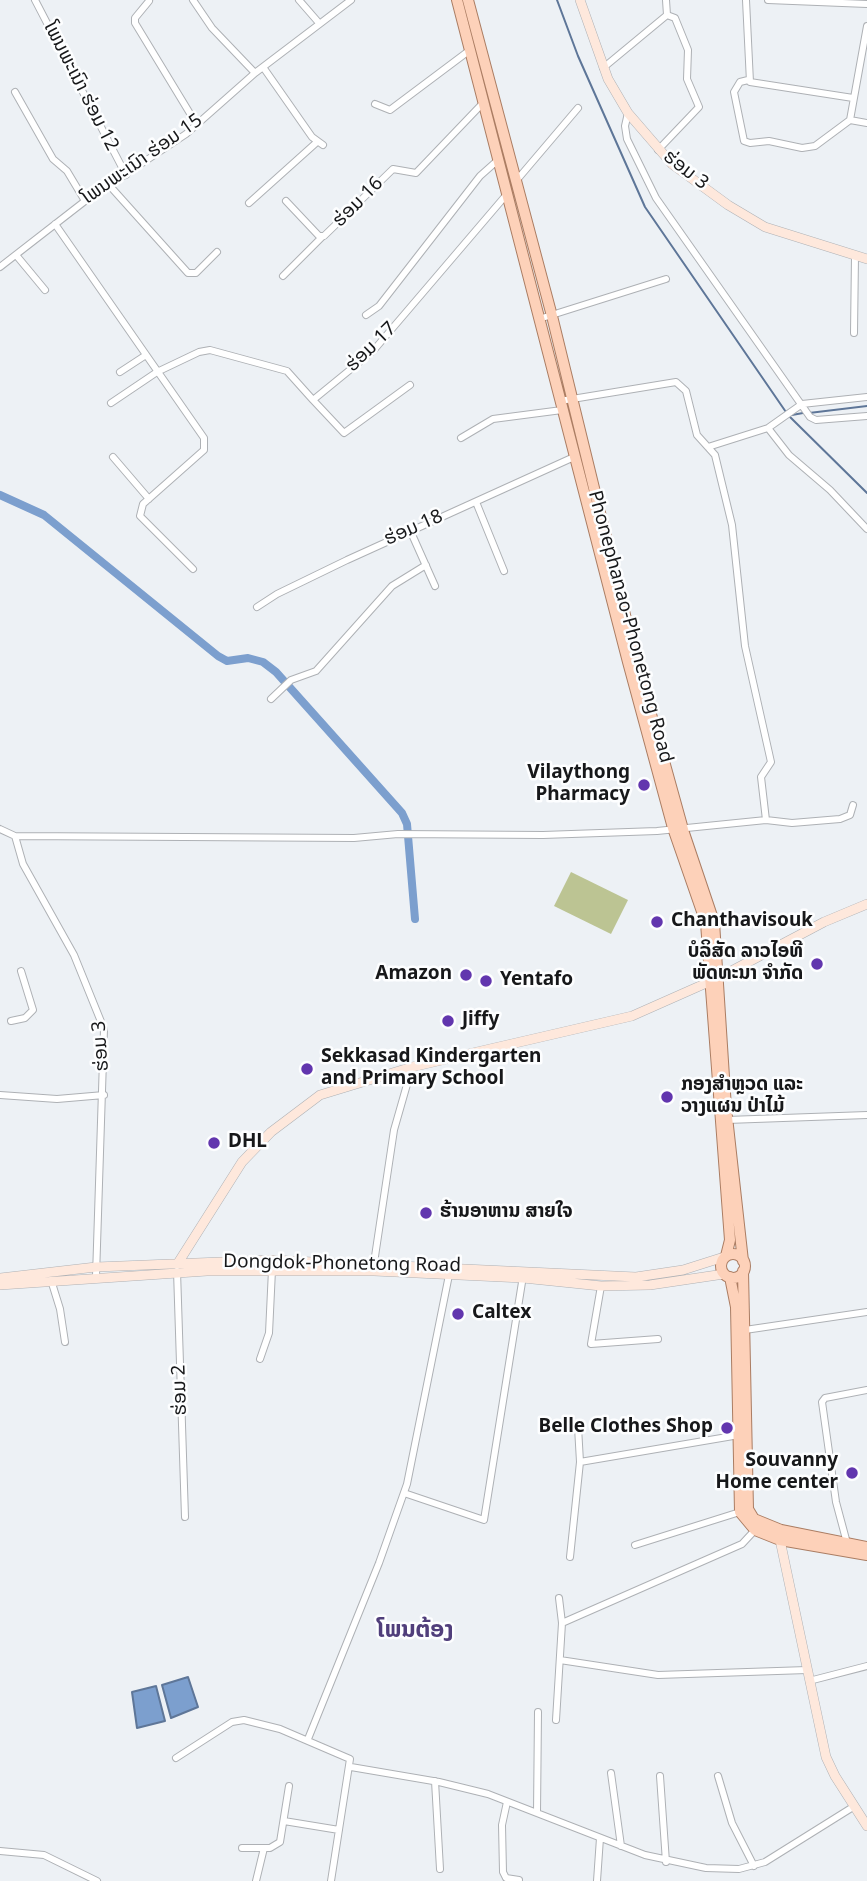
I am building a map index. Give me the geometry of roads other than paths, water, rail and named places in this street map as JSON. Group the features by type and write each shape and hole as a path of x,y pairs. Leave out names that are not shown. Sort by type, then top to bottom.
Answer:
{"main road":[{"name":"Phonephanao-Phonetong Road","path":"457,0 508,194 552,316 574,457 677,827 714,922 730,1240 725,1257"},
{"name":"Phonephanao-Phonetong Road","path":"468,0 516,181 521,227 539,319 564,403 677,827"},
{"name":"Phonephanao-Phonetong Road","path":"722,1108 727,1120 743,1266 744,1511"},
{"path":"727,1276 739,1276 743,1266 734,1254 725,1257 721,1266 727,1276 736,1307 744,1511 755,1530 867,1547"},
{"path":"744,1511 779,1534 867,1555"}],"street":[{"name":"ໂພນພະເນົາ ຮ່ອມ 12","path":"35,0 126,175"},
{"path":"193,0 212,28 255,73"},
{"path":"299,0 319,23"},
{"name":"ໂພນພະເນົາ ຮ່ອມ 15","path":"0,267 85,201 197,125 255,73 351,0"},
{"name":"ຮ່ອມ 3","path":"580,0 603,68 628,113 658,150 729,205 765,227 867,258"},
{"path":"666,0 667,15"},
{"path":"746,0 748,80"},
{"path":"768,0 867,4"},
{"path":"149,1 135,18 135,23 197,125"},
{"path":"603,68 667,15"},
{"path":"658,150 699,107 688,79 688,50 675,18 667,15"},
{"path":"853,98 748,80 740,82 734,92 740,131 746,143 769,141 802,148 823,141 850,120 867,26"},
{"path":"374,104 390,110 470,50"},
{"path":"249,203 320,143 263,67"},
{"name":"ຮ່ອມ 16","path":"286,201 323,237 393,169 416,173 492,91"},
{"path":"15,92 49,153 67,172 85,201"},
{"path":"516,181 578,108"},
{"path":"628,113 627,139 656,198 801,407 816,420 867,415"},
{"path":"850,120 867,123"},
{"path":"366,315 379,306 480,176 499,160"},
{"path":"109,185 188,273 195,273 217,252"},
{"name":"ຮ່ອມ 17","path":"313,400 373,351 508,194"},
{"path":"55,223 206,445 200,454 143,504 140,516 194,569"},
{"path":"284,276 323,237"},
{"path":"16,255 46,290"},
{"path":"854,332 855,256"},
{"path":"539,319 666,278"},
{"path":"111,403 157,372 199,352 228,353 287,371 344,433 410,385"},
{"path":"120,372 146,355"},
{"path":"461,438 494,419 564,403 679,383 686,391 697,435 715,455 732,525 745,646 771,762 761,775 766,820"},
{"path":"708,447 770,427 801,407 867,397"},
{"path":"770,427 789,455 830,490 867,528"},
{"path":"113,457 149,499"},
{"name":"ຮ່ອມ 18","path":"257,607 277,594 410,530 574,457"},
{"path":"476,502 504,571"},
{"path":"410,530 435,586"},
{"path":"271,699 290,680 316,671 393,586 426,565"},
{"path":"0,830 15,836 355,838 398,834 542,835 766,820 792,823 840,819 850,815 853,805"},
{"name":"ຮ່ອມ 3","path":"15,836 27,872 74,955 102,1020 104,1095 96,1272"},
{"path":"178,1267 242,1162 271,1132 320,1095 412,1067 632,1016 715,979 824,922 867,904"},
{"path":"10,1021 25,1018 33,1010 21,971"},
{"path":"374,1263 394,1130 412,1067"},
{"path":"0,1095 57,1099 104,1095"},
{"path":"727,1120 867,1115"},
{"path":"683,1274 725,1257"},
{"name":"Dongdok-Phonetong Road","path":"0,1278 271,1260 374,1263 449,1271"},
{"name":"Dongdok-Phonetong Road","path":"178,1267 636,1277 683,1274"},
{"name":"ຮ່ອມ 2","path":"178,1267 185,1517"},
{"path":"260,1359 270,1333 272,1270"},
{"path":"308,1739 404,1493 449,1271"},
{"name":"Dongdok-Phonetong Road","path":"0,1285 96,1272"},
{"path":"404,1493 484,1521 524,1274"},
{"name":"Dongdok-Phonetong Road","path":"524,1274 601,1286 650,1284 683,1274"},
{"path":"683,1274 727,1276"},
{"path":"51,1280 60,1309 65,1342"},
{"path":"601,1286 592,1344 658,1339"},
{"path":"745,1330 867,1312"},
{"path":"847,1543 836,1502 822,1402 825,1398 867,1390"},
{"path":"570,1557 580,1462 578,1427"},
{"path":"580,1462 739,1435"},
{"path":"635,1545 744,1511"},
{"path":"562,1623 742,1544 755,1530"},
{"path":"779,1534 826,1756 867,1826"},
{"path":"556,1720 562,1623 559,1598"},
{"path":"560,1660 658,1675 807,1671"},
{"path":"809,1681 867,1667"},
{"path":"537,1813 538,1712"},
{"path":"176,1758 237,1720 253,1721 308,1739 350,1759 351,1767"},
{"path":"331,1881 347,1769 351,1767 435,1781 507,1802 666,1862 717,1869 738,1870 754,1866 856,1810 867,1807"},
{"path":"611,1773 621,1846"},
{"path":"660,1776 666,1862"},
{"path":"718,1776 732,1823 754,1866"},
{"path":"435,1781 440,1869"},
{"path":"242,1848 264,1848 280,1842 289,1786"},
{"path":"507,1802 502,1825 503,1872 506,1878 519,1880"},
{"path":"284,1821 339,1830"},
{"path":"597,1881 600,1838"},
{"path":"256,1881 264,1848"},
{"path":"0,1851 44,1855 97,1881"}],"water":[{"path":"188,1677 198,1707 171,1718 162,1685"},
{"path":"156,1686 165,1721 137,1728 132,1692"}],"waterway":[{"path":"557,0 578,56 645,207 788,415 867,493"},
{"path":"809,413 867,406"},
{"path":"792,415 803,413"},
{"path":"0,495 44,515 218,656 227,661 248,658 263,662 276,672 402,813 407,824 415,919"}],"place":[{"name":"Vilaythong Pharmacy","path":"644,785"},
{"name":"Chanthavisouk","path":"657,922"},
{"name":"ບໍລິສັດ ລາວໄອທີ ພັດທະນາ ຈຳກັດ","path":"817,964"},
{"name":"Amazon","path":"466,975"},
{"name":"Yentafo","path":"486,981"},
{"name":"Jiffy","path":"448,1021"},
{"name":"Sekkasad Kindergarten and Primary School","path":"307,1069"},
{"name":"ກອງສໍາຫຼວດ ແລະ ວາງແຜນ ປ່າໄມ້","path":"667,1097"},
{"name":"DHL","path":"214,1143"},
{"name":"ຮ້ານອາຫານ ສາຍໃຈ","path":"426,1213"},
{"name":"Caltex","path":"458,1314"},
{"name":"Belle Clothes Shop","path":"727,1428"},
{"name":"Souvanny Home center","path":"852,1473"}],"district":[{"name":"ໂພນຕ້ອງ","path":"415,1632"}]}
